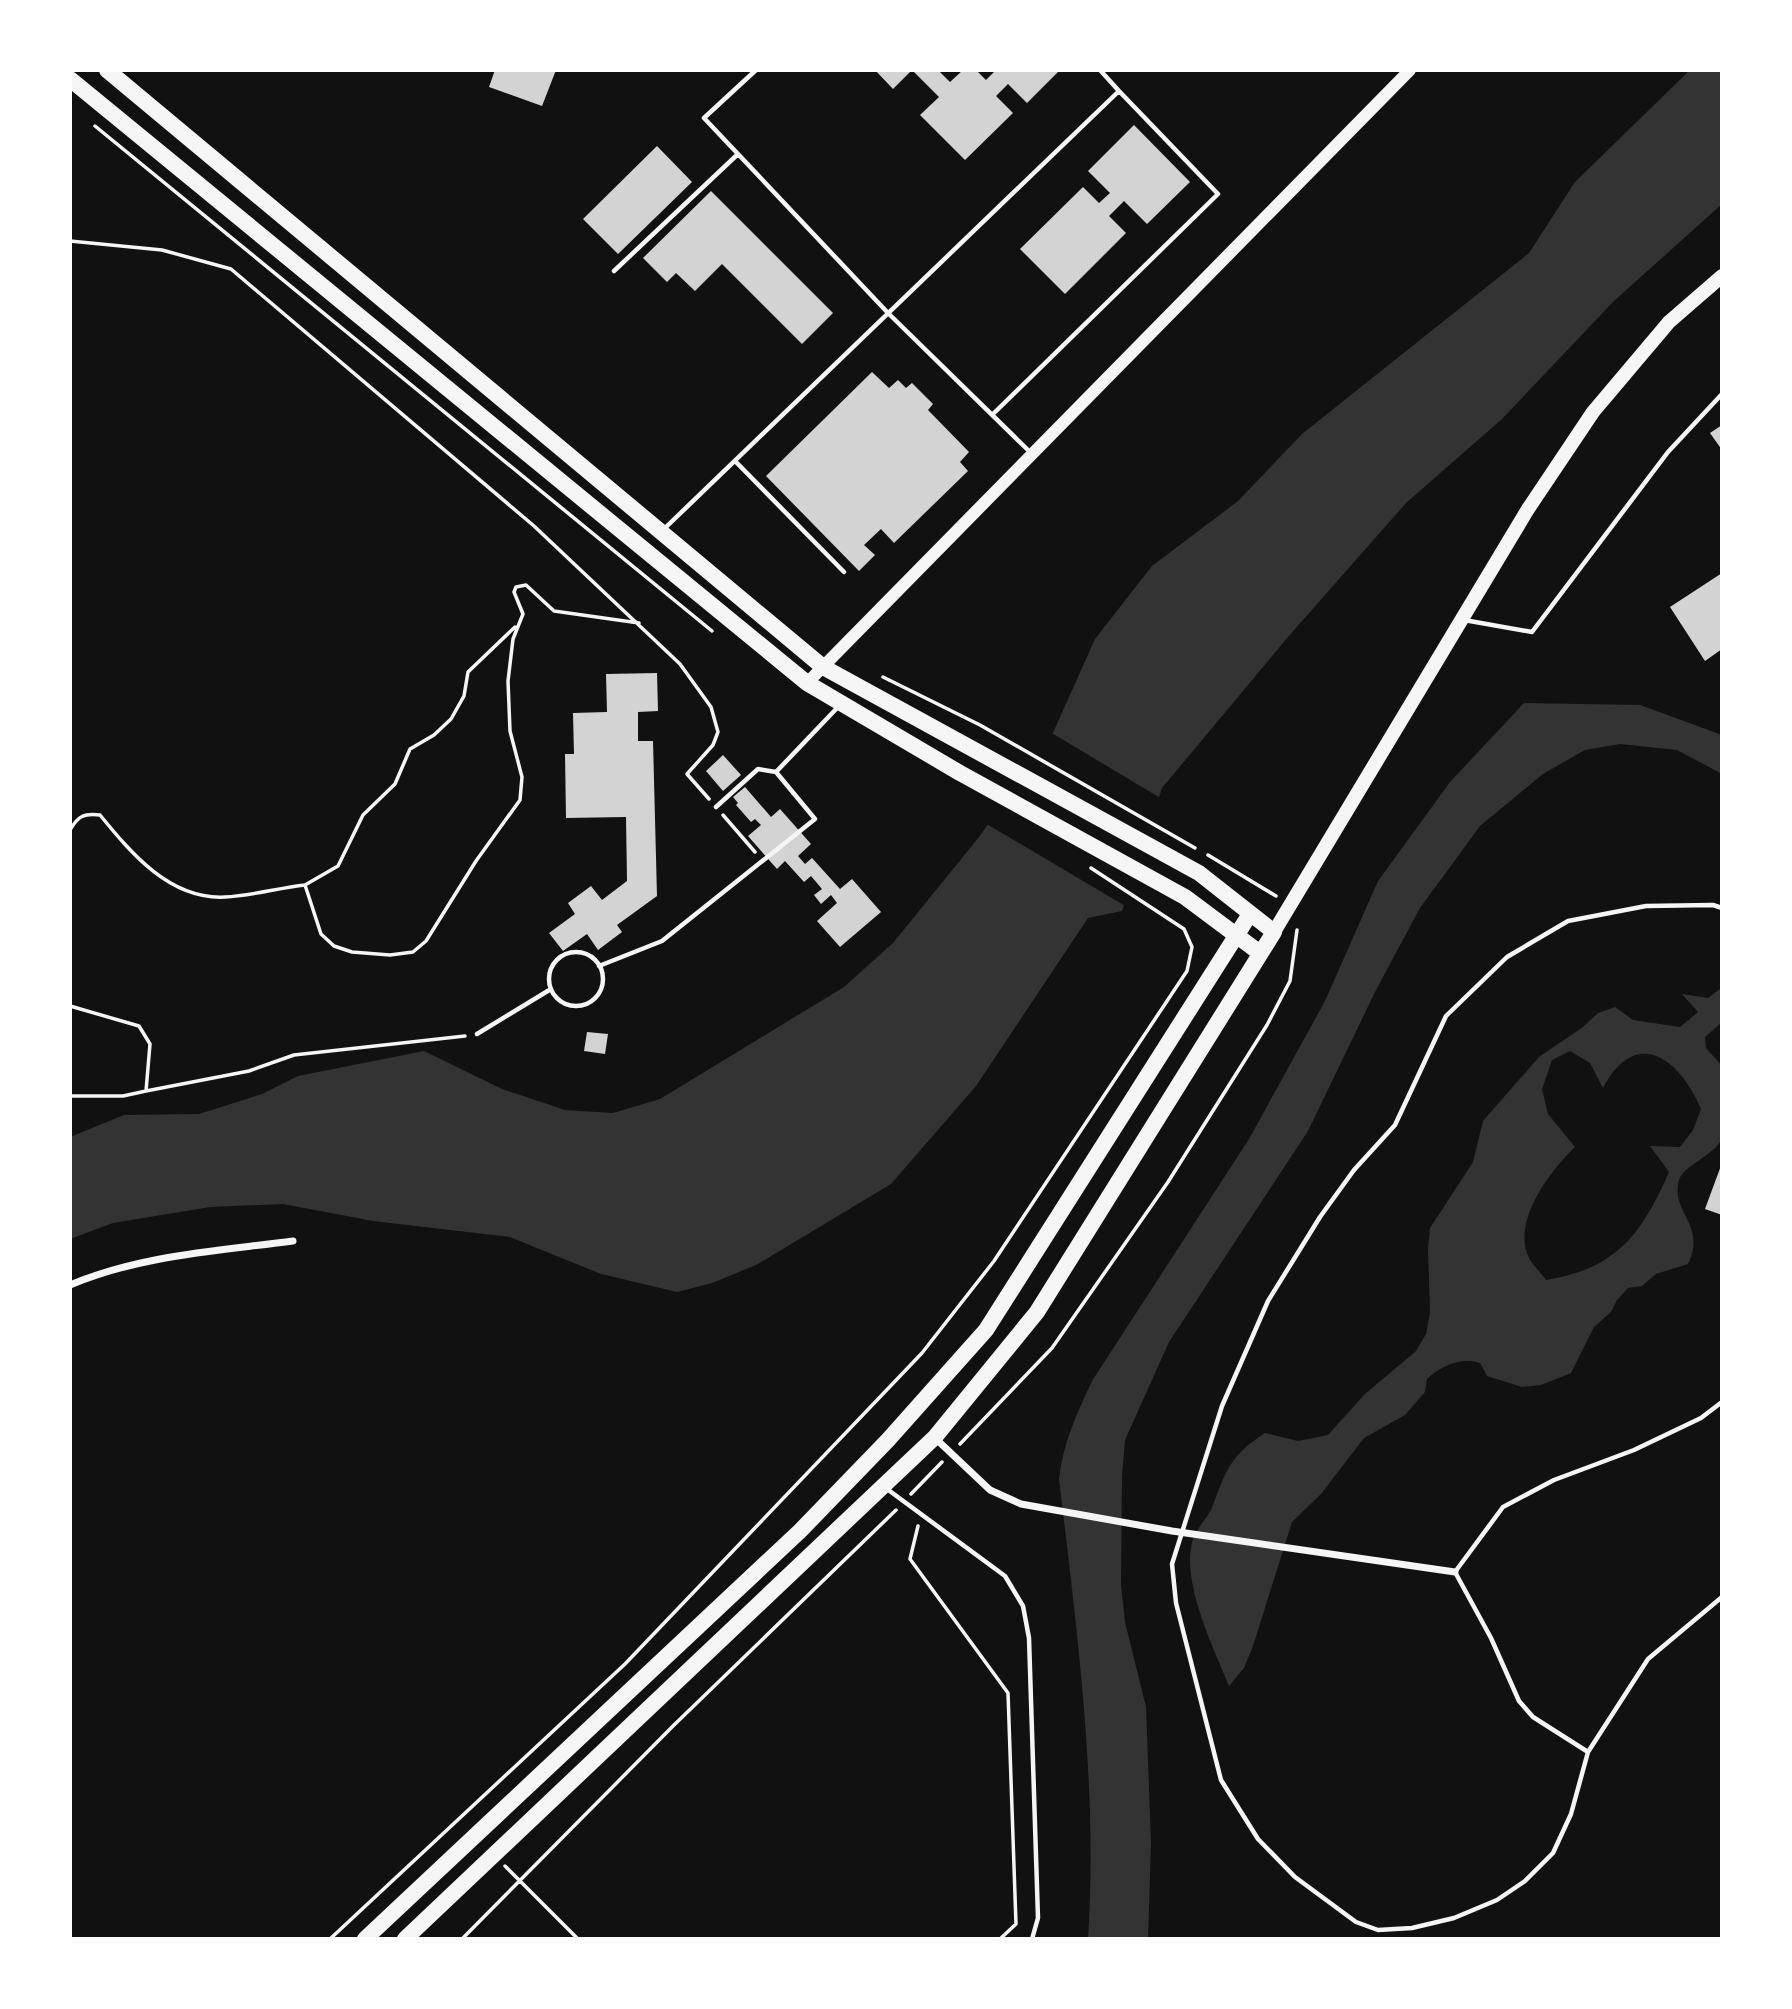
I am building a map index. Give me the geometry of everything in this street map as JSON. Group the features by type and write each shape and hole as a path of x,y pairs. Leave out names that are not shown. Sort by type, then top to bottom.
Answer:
{"main road":[{"path":"107,70 823,667 1199,873 1274,932"},
{"path":"70,79 807,683 960,773 1185,897 1260,953"},
{"path":"405,1939 935,1437 1037,1312 1274,932 1528,509 1592,412 1669,322 1722,276"},
{"path":"365,1939 800,1531 888,1440 986,1330 1250,914"}],"street":[{"path":"807,683 1410,70"},
{"path":"70,1285 134,1263 293,1241"},
{"path":"935,1437 990,1490 1021,1504 1131,1525 1455,1572"}],"lane":[{"path":"756,70 704,118 888,313 1032,454"},
{"path":"992,415 1217,194 1100,70"},
{"path":"643,549 1119,91"},
{"path":"614,271 738,154"},
{"path":"1462,620 1532,632 1668,452 1722,394"},
{"path":"735,461 844,572"},
{"path":"776,772 841,704"},
{"path":"599,966 662,941 815,819 776,772 758,769 716,807"},
{"path":"1722,908 1713,905 1646,906 1568,921 1507,957 1446,1016 1395,1125 1354,1170 1320,1217 1268,1301 1222,1406 1172,1564 1176,1604 1221,1780 1258,1839 1295,1877 1329,1904 1366,1927 1378,1930 1412,1928 1454,1918 1497,1900 1525,1881 1553,1853 1571,1814 1588,1752 1648,1659 1722,1597"},
{"path":"567,953 584,953 602,971 601,989 589,1002 571,1005 556,997 551,989 550,972 559,957 567,953"},
{"path":"477,1034 551,989"},
{"path":"1588,1752 1533,1717 1519,1701 1491,1638 1455,1572 1503,1507 1554,1480 1634,1450 1679,1429 1701,1418 1722,1402"},
{"path":"883,1486 1005,1576 1023,1605 1029,1638 1038,1918 1032,1939"}],"path":[{"path":"70,241 162,250 231,269 534,526 680,664 711,707 718,732 713,745 687,774 763,861"},
{"path":"70,830 78,818 87,813 100,815 121,841 159,877 209,897 225,898 305,885 338,866 363,815 395,784 410,749 434,735 451,719 464,696 468,672 516,626 523,614 514,592 523,585 554,611 639,623"},
{"path":"305,885 321,934 334,946 352,953 390,956 413,952 426,941 476,861 520,800 522,777 510,731 509,681 516,626"},
{"path":"980,725 1219,862"},
{"path":"330,1939 625,1664 922,1353 994,1261 1187,971 1192,947 1177,921"},
{"path":"70,1006 139,1026 150,1044 146,1091"},
{"path":"70,1096 124,1096 249,1072 294,1055 477,1034"},
{"path":"921,1514 910,1559 1008,1693 1016,1924 1000,1939"},
{"path":"494,1855 578,1939"}],"shaded area":[{"path":"1690,70 1722,70 1722,204 1614,301 1502,419 1406,503 1288,637 1162,788 1122,911 1088,918 976,1086 891,1184 756,1265 712,1283 677,1292 601,1274 510,1237 373,1221 283,1204 210,1207 113,1223 70,1239 70,1137 124,1115 199,1114 262,1094 298,1076 424,1051 502,1089 565,1110 613,1113 660,1099 844,987 893,943 979,837 1052,735 1095,639 1152,566 1238,501 1302,434 1529,253 1575,182"},
{"path":"1524,703 1640,705 1722,735 1722,774 1677,750 1620,744 1585,750 1543,774 1480,826 1420,908 1376,990 1308,1131 1169,1342 1125,1440 1122,1476 1121,1585 1125,1622 1146,1707 1151,1843 1148,1939 1088,1939 1088,1766 1079,1651 1059,1479 1071,1428 1092,1381 1249,1139 1325,1001 1378,881 1450,782"},
{"path":"1722,975 1722,1022 1705,1037 1706,1048 1722,1066 1722,1139 1712,1151 1686,1170 1679,1180 1679,1201 1693,1239 1693,1250 1688,1264 1656,1274 1642,1286 1628,1288 1611,1312 1594,1327 1571,1373 1541,1385 1522,1387 1487,1376 1480,1363 1466,1361 1445,1367 1427,1379 1425,1392 1405,1415 1364,1438 1321,1494 1292,1522 1253,1646 1244,1668 1229,1686 1195,1596 1190,1559 1194,1537 1211,1510 1232,1463 1244,1448 1265,1433 1298,1441 1328,1435 1365,1394 1416,1351 1426,1334 1430,1312 1430,1228 1473,1162 1483,1121 1539,1057 1583,1027 1598,1013 1615,1007 1633,1020 1680,1027 1698,1012 1682,994 1708,998 1720,989","holes":["1570,1051 1590,1063 1603,1088 1616,1069 1629,1058 1643,1054 1656,1056 1681,1076 1701,1109 1693,1130 1680,1147 1650,1146 1669,1172 1637,1231 1609,1257 1591,1267 1546,1280 1529,1258 1525,1244 1525,1228 1529,1213 1545,1182 1575,1147 1548,1114 1542,1089 1552,1060"]}],"pier":[{"path":"1050,732 1162,799 1127,907 985,823"}],"building":[{"path":"495,70 556,70 542,106 489,87"},
{"path":"875,70 912,70 893,89"},
{"path":"912,70 938,70 950,82 963,70 976,70 986,80 994,72 992,70 1060,70 1027,103 1008,84 996,96 1013,113 965,160 920,115 939,97"},
{"path":"1134,125 1190,182 1147,224 1124,201 1109,216 1126,233 1065,294 1020,249 1083,187 1099,203 1110,193 1088,171"},
{"path":"657,146 692,182 618,254 583,219"},
{"path":"711,191 833,313 802,344 722,264 695,291 676,273 667,282 643,258"},
{"path":"872,372 889,388 898,380 906,388 912,383 933,404 928,410 969,452 960,462 968,471 894,543 881,529 864,545 875,555 859,571 766,476"},
{"path":"1722,425 1722,450 1710,433"},
{"path":"1722,573 1722,649 1705,661 1670,607"},
{"path":"657,673 658,711 638,712 638,741 653,741 657,896 617,925 622,932 598,950 587,934 563,951 549,933 575,914 568,903 591,886 602,900 627,881 626,817 566,818 565,754 574,754 573,713 607,712 606,674"},
{"path":"723,755 741,775 723,791 706,771"},
{"path":"745,787 771,817 780,809 811,844 798,856 805,864 812,858 840,889 852,879 881,912 840,947 817,921 837,903 831,895 821,904 814,895 822,889 811,876 804,882 785,861 777,869 748,836 761,825 755,819 751,822 736,805 738,803 733,797"},
{"path":"587,1032 608,1034 605,1054 584,1051"},
{"path":"1722,1163 1722,1215 1705,1209"}]}
